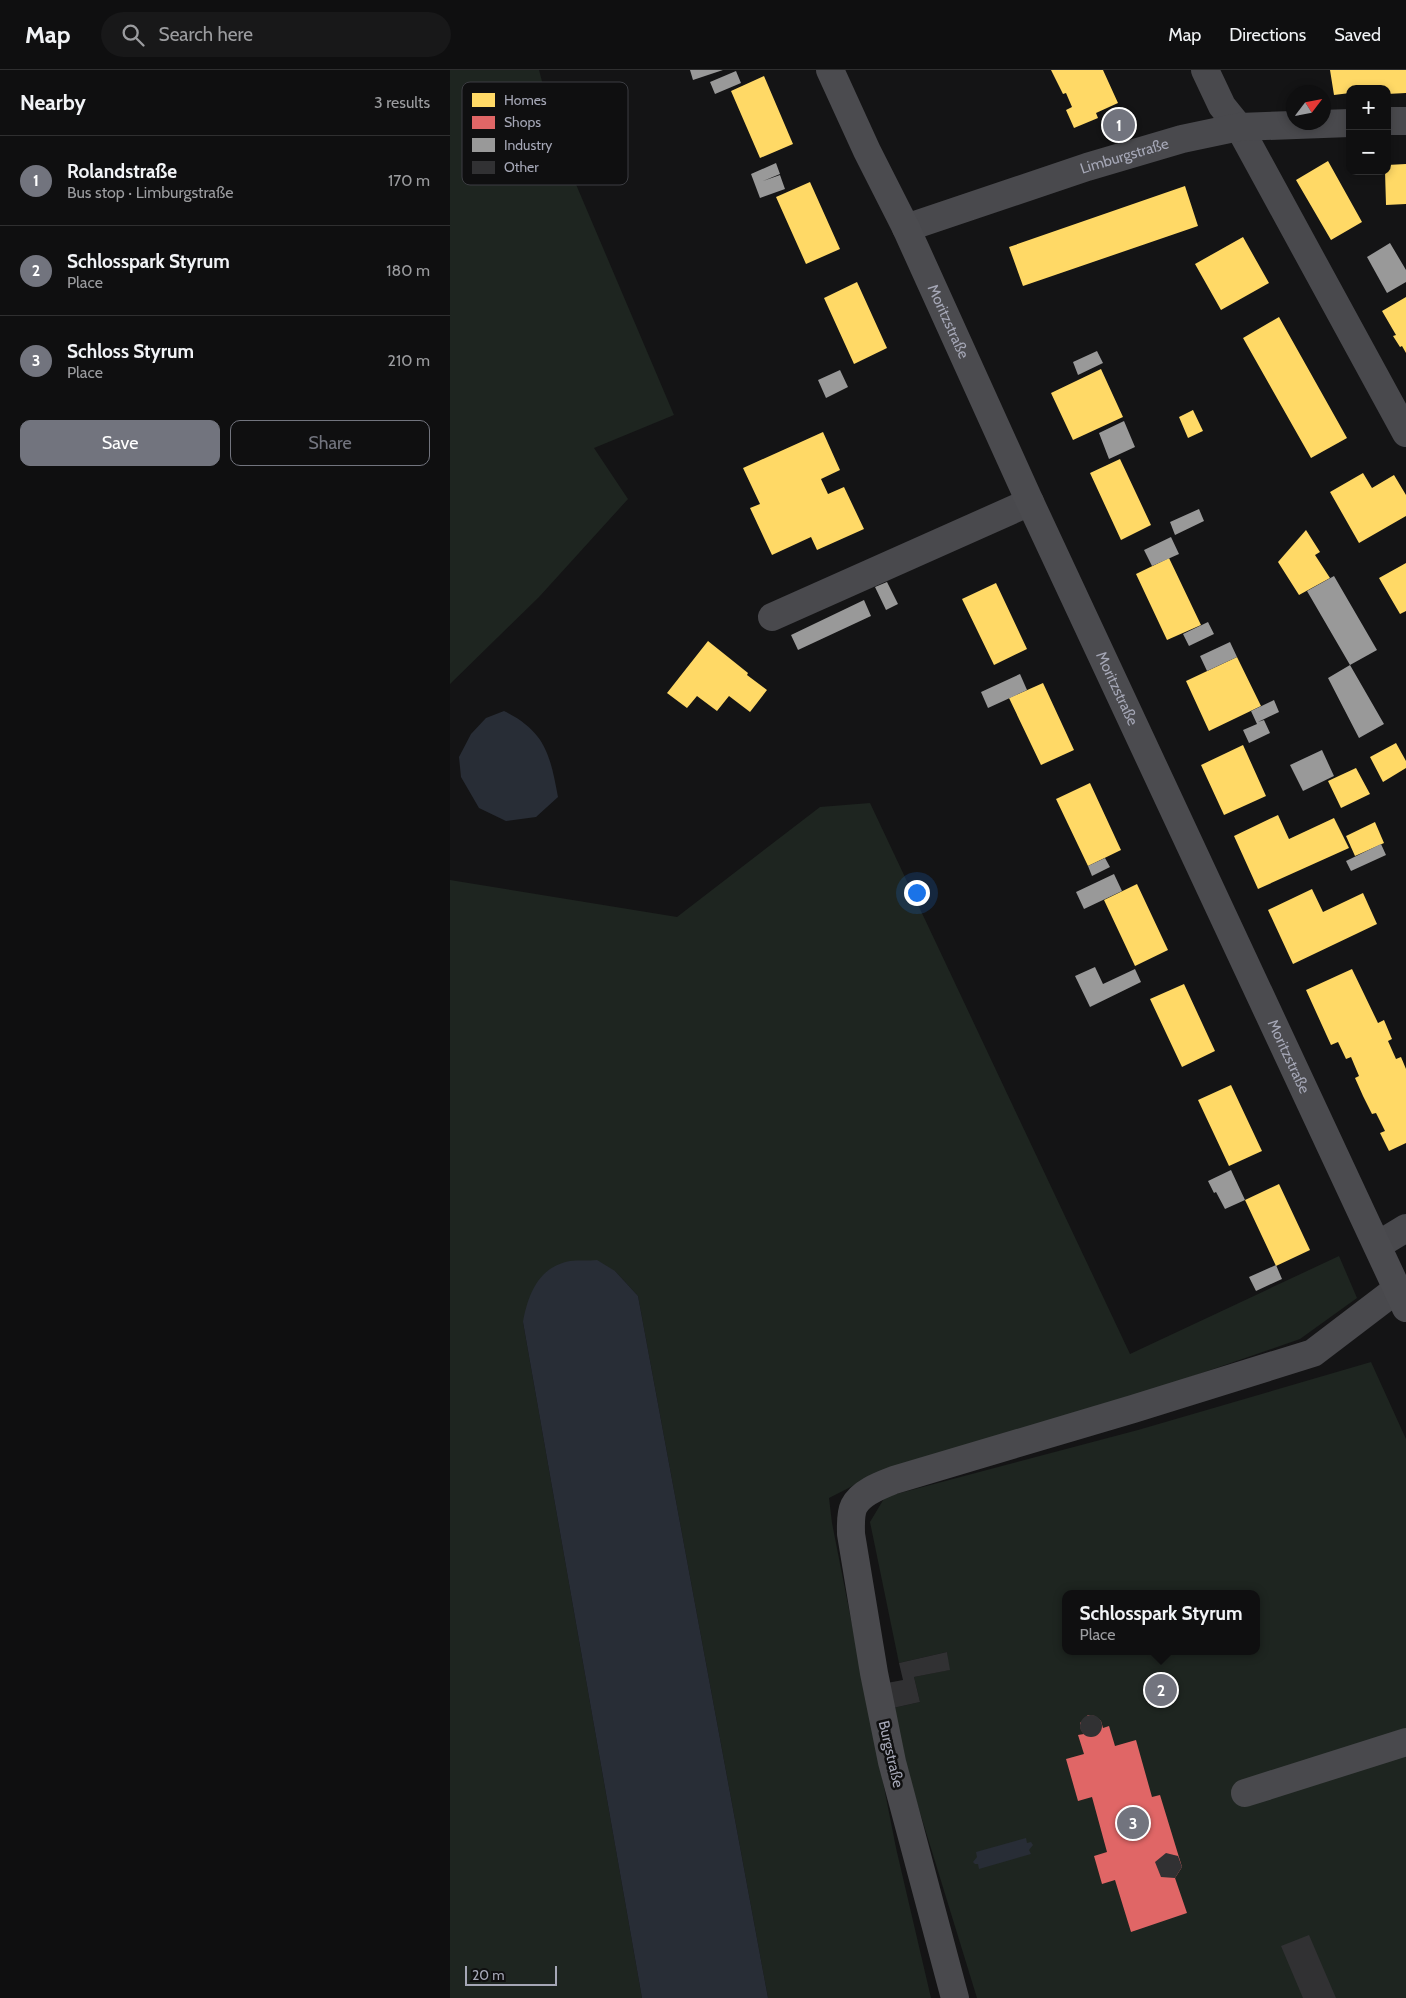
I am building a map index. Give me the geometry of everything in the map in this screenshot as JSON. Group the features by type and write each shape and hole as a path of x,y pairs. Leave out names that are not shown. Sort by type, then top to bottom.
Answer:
{"main road":[{"name":"Moritzstraße","path":"830,70 906,228 1030,502 1402,1298"}],"street":[{"path":"1205,70 1222,106 1239,127 1406,433"},
{"path":"1391,121 1406,121"},
{"name":"Limburgstraße","path":"906,228 1182,139 1239,127 1346,123"},
{"path":"772,617 1030,502"},
{"path":"1378,1245 1406,1228"},
{"name":"Burgstraße","path":"955,1998 892,1762 874,1673 851,1534 854,1506 876,1487 894,1480 1313,1353 1402,1298"},
{"path":"1245,1793 1406,1742"}],"shaded area":[{"path":"450,70 539,70 542,82 462,82 462,185 576,185 674,415 594,448 628,499 539,597 450,684"},
{"path":"504,711 529,727 537,736 544,746 552,769 558,797 536,817 506,821 479,808 461,777 459,757 471,734 486,718"},
{"path":"870,803 1130,1354 1339,1256 1357,1298 1300,1339 1115,1403 884,1470 829,1498 832,1523 896,1848 931,1998 768,1998 638,1296 615,1271 523,1322 642,1998 450,1998 450,880 677,917 820,807"},
{"path":"597,1260 615,1271 638,1296 768,1998 642,1998 523,1322 528,1302 536,1284 550,1269 570,1261"},
{"path":"1371,1362 1406,1439 1406,1998 977,1998 906,1767 893,1708 920,1702 914,1677 949,1670 947,1652 899,1663 870,1522 885,1497 1138,1430"},
{"path":"1026,1838 1027,1843 1031,1842 1033,1845 1029,1850 1031,1854 979,1869 978,1864 973,1862 977,1857 976,1852"}],"building: Homes":[{"path":"1051,70 1103,70 1118,103 1096,113 1098,118 1074,128 1066,110 1072,107 1066,93 1063,94"},
{"path":"1330,70 1406,70 1406,93 1391,94 1391,85 1346,85 1346,94 1334,95"},
{"path":"764,76 793,144 760,158 731,91"},
{"path":"1328,161 1362,222 1331,240 1296,180"},
{"path":"1406,164 1406,204 1386,205 1385,175 1391,175 1391,165"},
{"path":"810,182 840,249 806,264 776,197"},
{"path":"1185,186 1198,226 1023,286 1009,247"},
{"path":"1243,237 1269,283 1221,310 1195,264"},
{"path":"857,282 887,348 854,364 824,298"},
{"path":"1406,297 1406,353 1393,336 1396,335 1382,311"},
{"path":"1279,317 1347,438 1311,458 1243,338"},
{"path":"1101,369 1123,417 1073,440 1051,393"},
{"path":"1193,410 1203,431 1188,438 1179,417"},
{"path":"823,432 840,470 821,479 828,494 844,487 864,529 817,550 811,537 772,555 750,508 760,504 743,468"},
{"path":"1120,459 1151,525 1121,540 1090,473"},
{"path":"1363,473 1372,488 1394,475 1406,495 1406,516 1359,543 1330,492"},
{"path":"1306,530 1320,552 1315,555 1330,578 1299,595 1278,562"},
{"path":"1169,558 1201,625 1167,640 1136,574"},
{"path":"1406,563 1406,611 1400,614 1379,578"},
{"path":"996,583 1027,649 994,665 962,599"},
{"path":"708,641 767,690 750,712 729,696 717,711 697,696 687,708 667,693"},
{"path":"1237,657 1261,706 1209,731 1186,681"},
{"path":"1043,683 1074,750 1041,765 1009,698"},
{"path":"1396,743 1406,761 1406,768 1383,782 1370,757"},
{"path":"1243,745 1266,796 1224,815 1201,765"},
{"path":"1356,768 1370,794 1341,808 1328,781"},
{"path":"1090,783 1121,850 1088,866 1056,799"},
{"path":"1278,815 1289,839 1334,818 1349,848 1258,889 1234,836"},
{"path":"1375,822 1384,843 1355,856 1346,836"},
{"path":"1137,884 1168,950 1135,966 1104,900"},
{"path":"1312,889 1323,912 1363,893 1377,924 1293,964 1268,910"},
{"path":"1352,969 1378,1023 1384,1020 1392,1039 1388,1041 1396,1059 1401,1057 1406,1069 1406,1143 1389,1151 1380,1133 1385,1131 1376,1113 1372,1114 1355,1078 1359,1076 1351,1057 1346,1059 1338,1042 1331,1045 1306,990"},
{"path":"1184,984 1215,1051 1182,1067 1150,999"},
{"path":"1231,1085 1262,1151 1229,1166 1198,1100"},
{"path":"1279,1184 1310,1250 1276,1266 1245,1200"}],"building: Shops":[{"path":"1088,1715 1095,1716 1101,1721 1103,1728 1109,1726 1115,1746 1136,1740 1152,1797 1160,1795 1182,1867 1175,1878 1187,1913 1131,1932 1115,1880 1102,1884 1094,1856 1107,1852 1092,1797 1078,1801 1066,1759 1084,1754 1078,1735 1084,1734 1080,1723"}],"building: Industry":[{"path":"690,70 723,70 693,80"},
{"path":"736,71 741,83 715,94 710,82"},
{"path":"776,163 780,174 763,181 780,175 785,189 760,198 751,174"},
{"path":"1390,243 1406,270 1406,282 1387,293 1367,257"},
{"path":"1097,351 1103,363 1078,375 1073,362"},
{"path":"840,370 848,387 826,398 818,380"},
{"path":"1124,421 1135,447 1109,459 1099,433"},
{"path":"1199,509 1204,521 1175,535 1170,522"},
{"path":"1171,537 1179,554 1152,566 1144,550"},
{"path":"1334,576 1377,650 1350,665 1307,591"},
{"path":"887,582 898,604 886,610 875,587"},
{"path":"864,600 871,616 798,650 791,635"},
{"path":"1208,622 1214,634 1189,646 1183,634"},
{"path":"1230,642 1237,657 1207,671 1200,656"},
{"path":"1350,665 1384,724 1359,738 1328,678"},
{"path":"1020,674 1027,690 988,708 981,692"},
{"path":"1274,700 1279,712 1258,722 1264,720 1270,733 1249,743 1243,730 1257,724 1251,711"},
{"path":"1322,750 1334,776 1303,791 1290,765"},
{"path":"1381,844 1386,855 1351,871 1346,861"},
{"path":"1105,858 1110,867 1092,876 1088,866"},
{"path":"1114,874 1122,891 1084,909 1076,892"},
{"path":"1095,967 1103,984 1135,969 1141,982 1090,1007 1075,976"},
{"path":"1231,1170 1245,1200 1225,1209 1208,1181"},
{"path":"1276,1265 1282,1279 1256,1291 1249,1277"}],"building: Other":[{"path":"947,1652 950,1670 914,1677 920,1702 893,1708 887,1683 903,1680 899,1663"},
{"path":"1091,1715 1099,1718 1102,1726 1099,1734 1091,1737 1083,1734 1080,1726 1083,1718"},
{"path":"1166,1853 1178,1856 1182,1867 1175,1878 1161,1877 1155,1862"},
{"path":"1309,1935 1336,1998 1303,1998 1281,1946"}],"place":[{"name":"Rolandstraße","path":"1119,125"},
{"name":"Schlosspark Styrum","path":"1161,1690"},
{"name":"Schloss Styrum","path":"1133,1823"}]}
